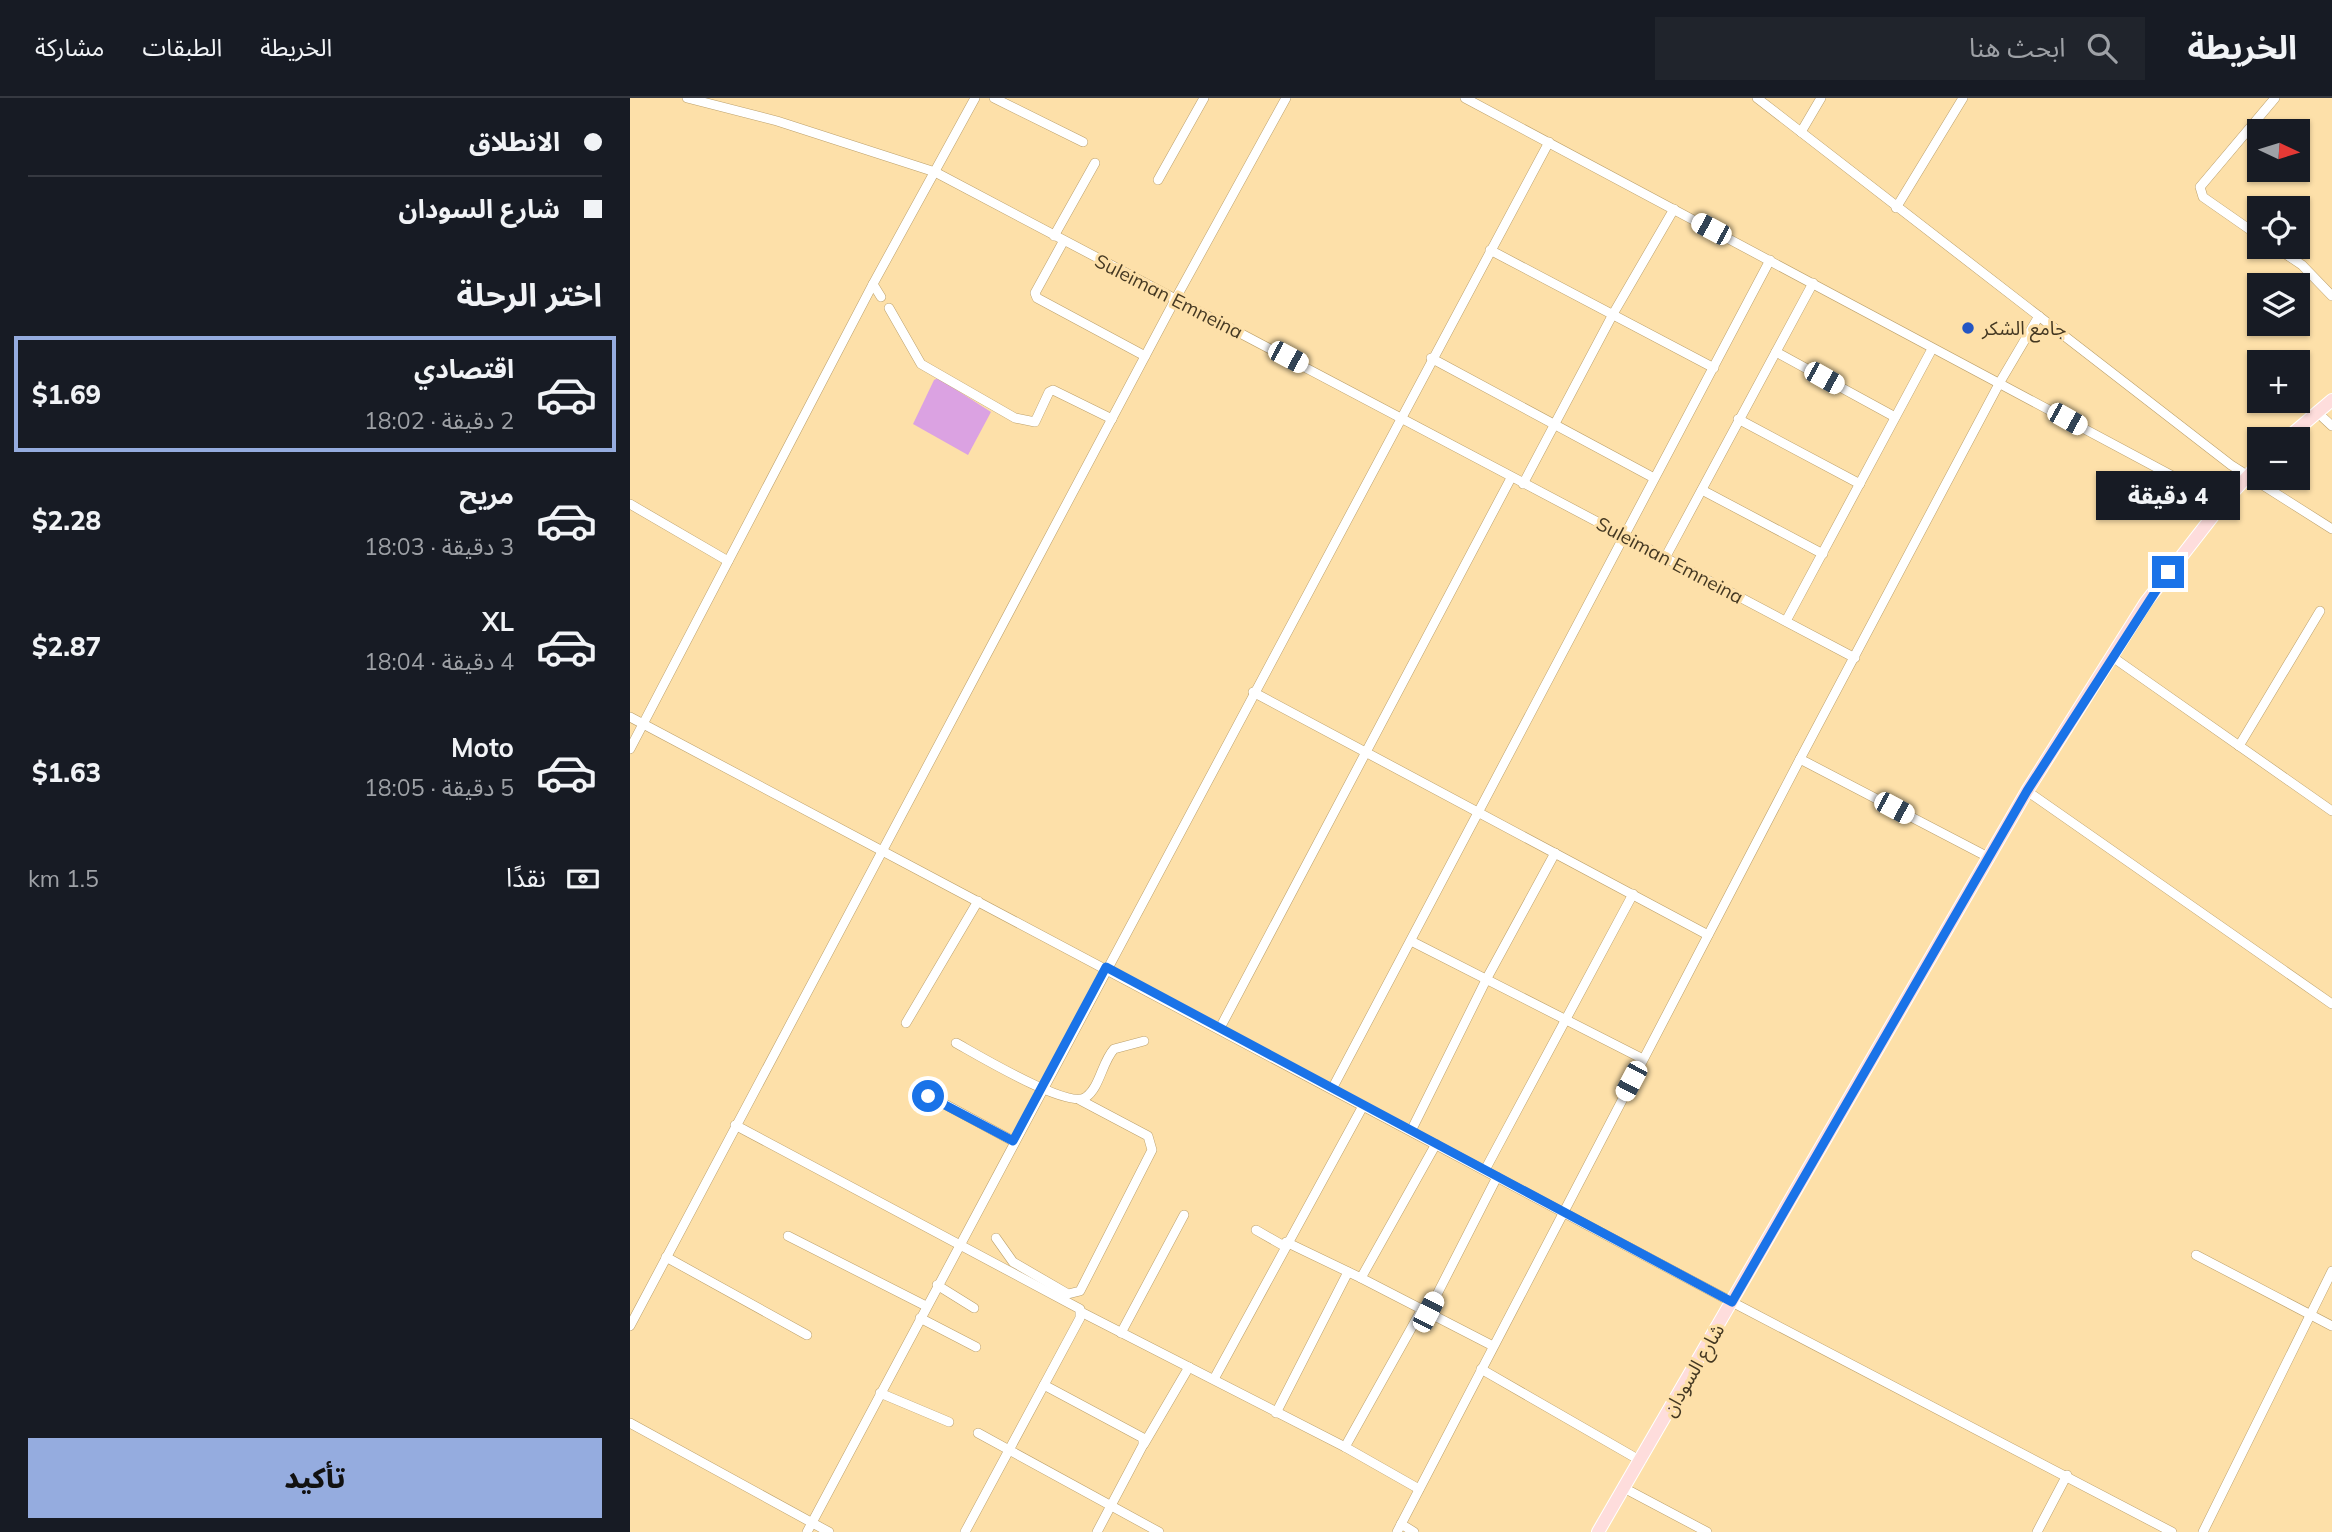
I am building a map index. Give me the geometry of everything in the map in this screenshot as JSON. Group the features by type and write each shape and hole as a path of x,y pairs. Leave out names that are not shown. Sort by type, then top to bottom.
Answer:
{"main road":[{"path":"2300,427 2332,400"},
{"name":"شارع السودان","path":"1598,1532 2027,791 2111,656 2168,572 2247,476"}],"street":[{"name":"Suleiman Emneina","path":"687,98 778,121 935,172 1063,242 1176,298 1522,484 1855,658"},
{"path":"630,749 873,284 975,98"},
{"path":"994,98 1083,142"},
{"path":"1157,180 1204,98"},
{"path":"630,1326 1111,419 1286,98"},
{"path":"1465,98 2223,503"},
{"path":"1757,98 1896,208 2247,476"},
{"path":"1801,132 1821,98"},
{"path":"1896,208 1963,98"},
{"path":"2247,228 2203,197 2200,187 2275,98"},
{"path":"809,1527 1431,358 1549,142"},
{"path":"1054,236 1094,163"},
{"path":"1522,484 1612,314 1674,209"},
{"path":"1063,242 1035,293 1037,298 1145,356"},
{"path":"1489,250 1714,368"},
{"path":"2293,259 2332,296"},
{"path":"1332,1089 1770,260"},
{"path":"1665,558 1813,283"},
{"path":"873,284 881,297"},
{"path":"889,308 921,364 1015,418 1035,422 1049,392 1053,390 1111,419"},
{"path":"1414,1532 1399,1528 1800,759 2000,383 2039,316"},
{"path":"1786,621 1932,349"},
{"path":"1776,352 1895,417"},
{"path":"1431,358 1654,478"},
{"path":"2317,412 2332,426"},
{"path":"1738,419 1860,484"},
{"path":"1220,1028 1511,478"},
{"path":"2269,490 2332,529"},
{"path":"1702,491 1823,554"},
{"path":"630,504 728,561"},
{"path":"2239,746 2320,611"},
{"path":"2111,656 2332,811"},
{"path":"1253,692 1708,935"},
{"path":"630,717 1106,967 1732,1302 2172,1532"},
{"path":"1800,759 1988,857"},
{"path":"2027,791 2332,1004"},
{"path":"1411,1130 1487,978 1555,853"},
{"path":"1485,1170 1633,894"},
{"path":"906,1023 978,901"},
{"path":"1411,941 1643,1059"},
{"path":"1080,1100 1090,1093 1114,1049 1144,1041"},
{"path":"956,1043 1042,1088 1080,1100 1148,1136 1152,1150 1080,1292 1068,1294 1013,1262 996,1238"},
{"path":"928,1096 1013,1141"},
{"path":"1214,1379 1285,1244 1363,1106"},
{"path":"736,1125 1075,1306 1081,1312 1345,1447 1419,1489"},
{"path":"1360,1278 1436,1144"},
{"path":"1345,1447 1425,1311 1497,1177"},
{"path":"1121,1333 1184,1215"},
{"path":"1256,1230 1348,1272 1493,1346"},
{"path":"788,1236 926,1306"},
{"path":"2196,1255 2332,1326"},
{"path":"666,1257 807,1335"},
{"path":"2203,1532 2332,1271"},
{"path":"1276,1413 1348,1272"},
{"path":"937,1285 975,1308"},
{"path":"965,1532 1081,1312"},
{"path":"920,1318 976,1347"},
{"path":"1097,1532 1143,1444 1189,1367"},
{"path":"1481,1369 1641,1461"},
{"path":"1044,1385 1139,1434 1143,1444"},
{"path":"880,1393 949,1422"},
{"path":"630,1423 809,1527 829,1532"},
{"path":"978,1433 1159,1532"},
{"path":"2037,1532 2067,1475"},
{"path":"1625,1488 1707,1532"}],"shaded area":[{"path":"938,378 991,412 968,455 913,424 934,380"}],"place":[{"name":"جامع الشكر","path":"1968,328"}],"route":[{"path":"928,1096 1013,1141 1106,967 1732,1302 1876,1048 2027,791 2111,656 2168,572"}]}
